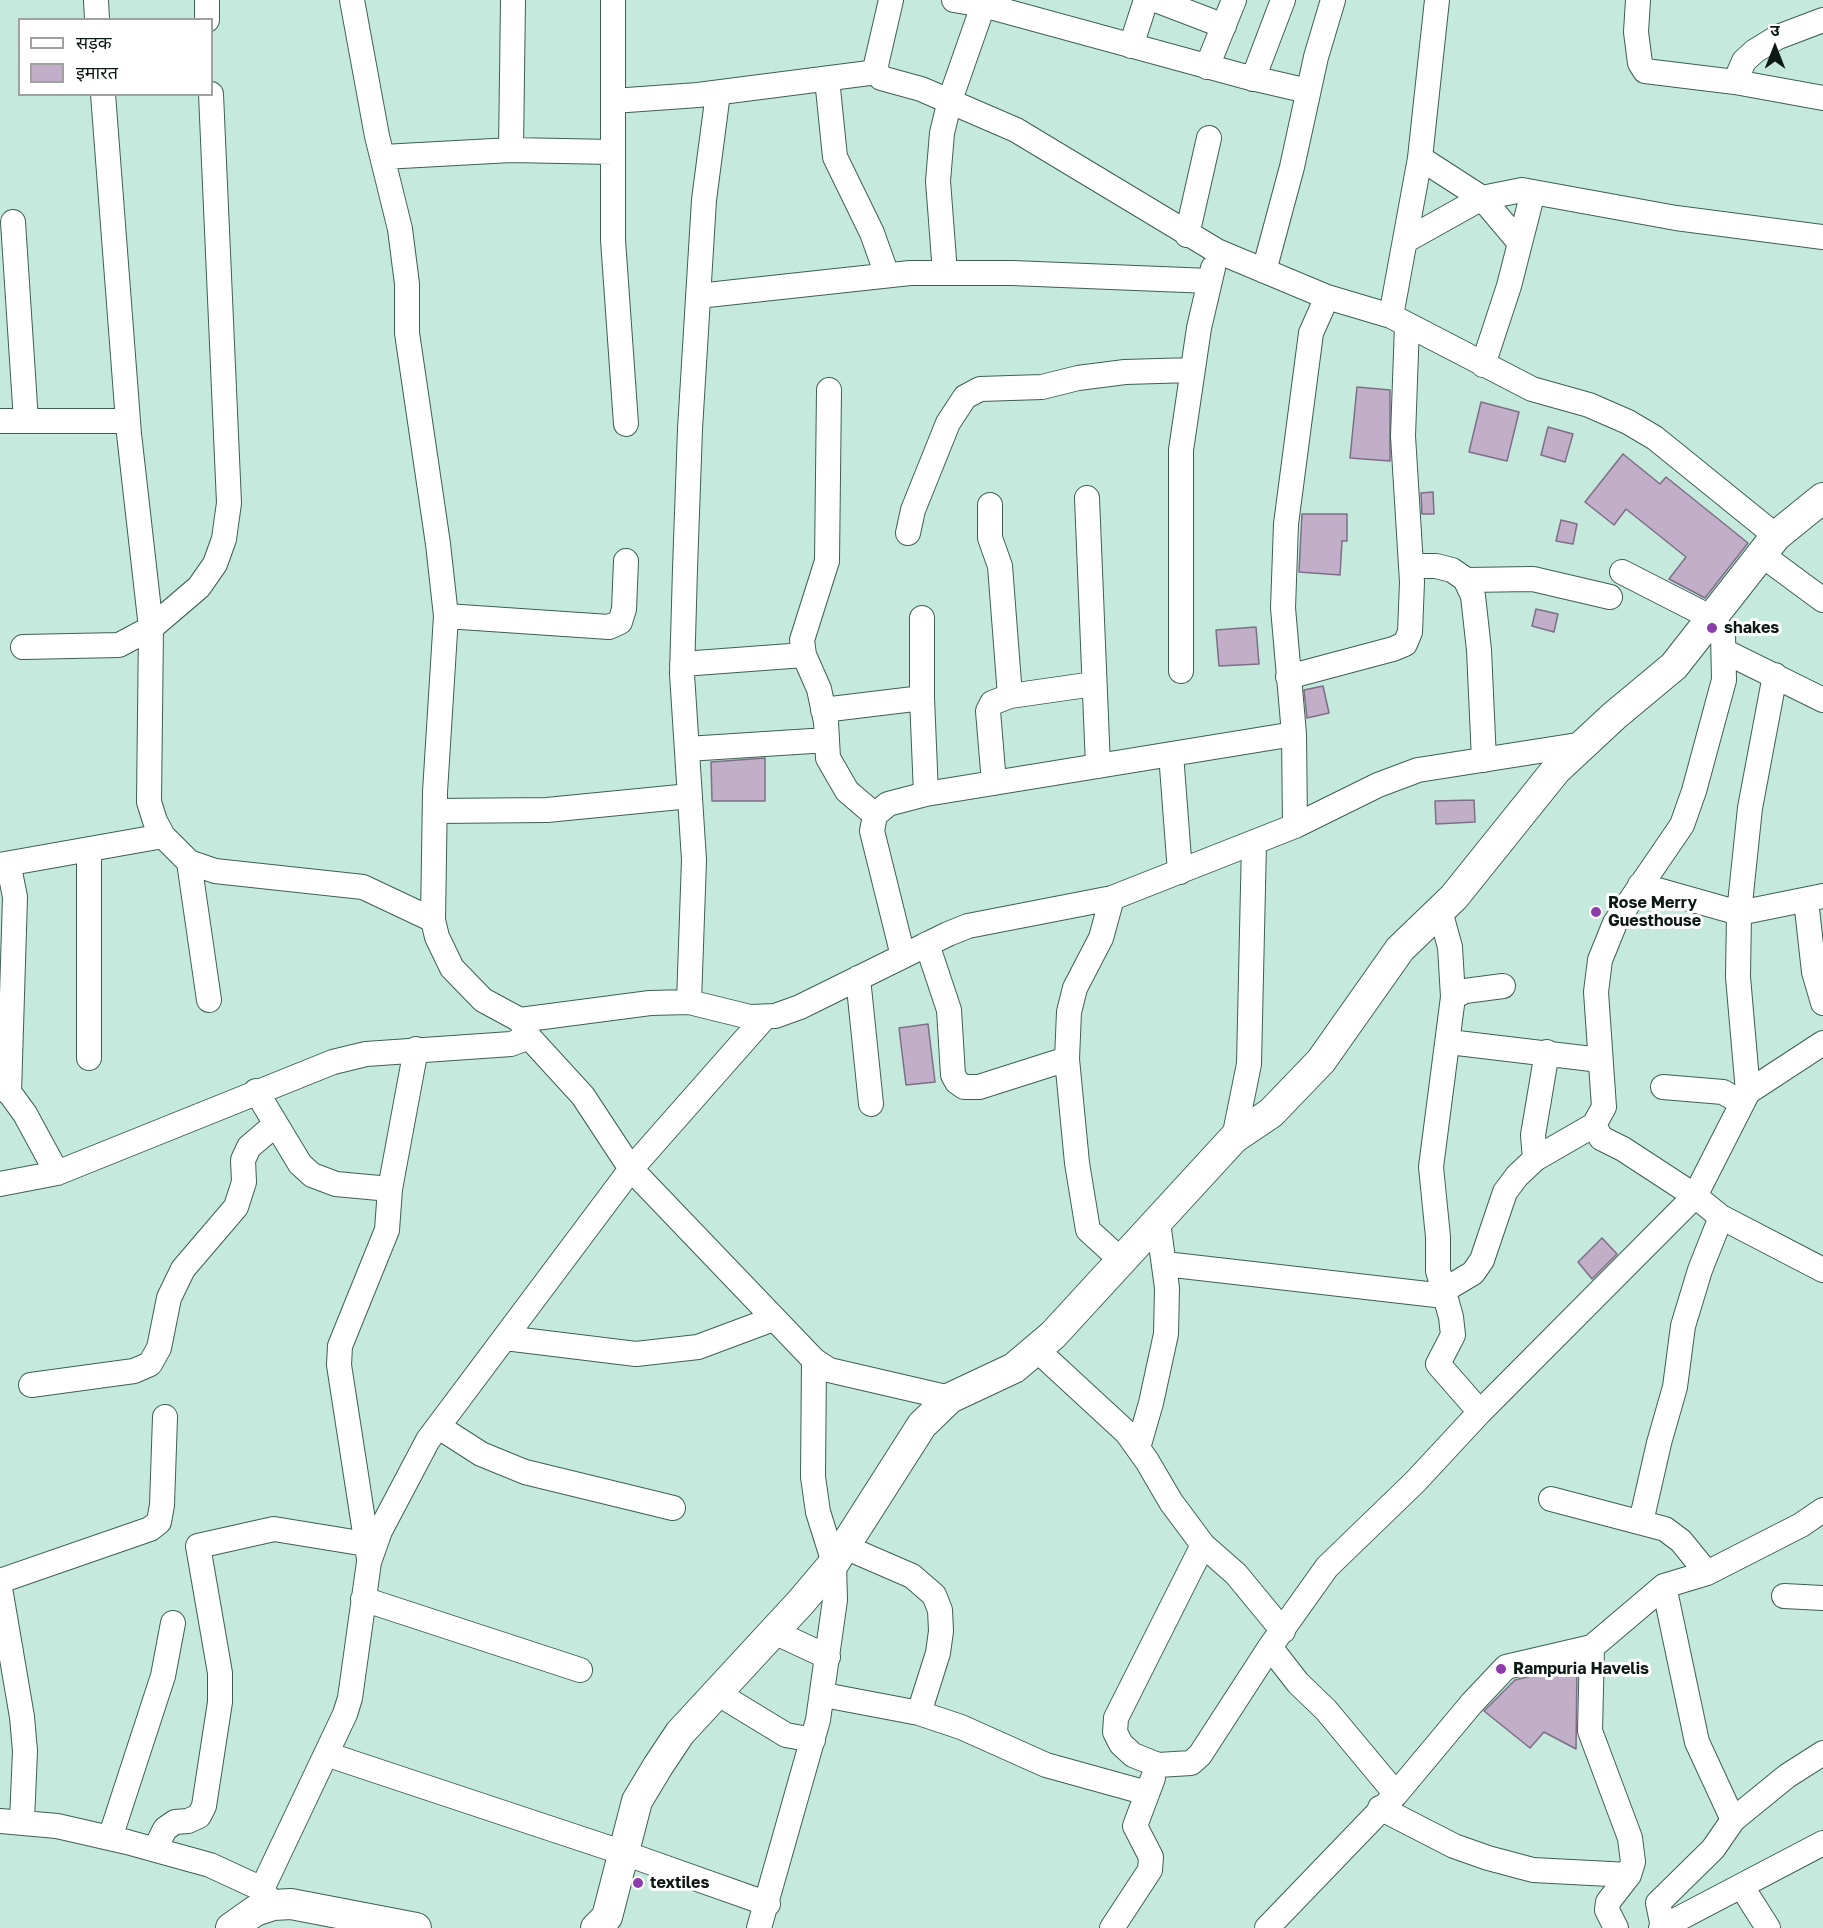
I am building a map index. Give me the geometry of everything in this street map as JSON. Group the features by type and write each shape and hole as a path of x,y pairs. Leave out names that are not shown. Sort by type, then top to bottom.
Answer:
{"street":[{"path":"96,0 97,18"},
{"path":"207,0 207,18"},
{"path":"352,0 377,136 400,229 407,284 407,333 438,544 446,616 435,811 434,920 437,937 452,968 483,1000 524,1029 583,1096 631,1169 814,1360 829,1370 950,1398"},
{"path":"512,150 513,0"},
{"path":"613,0 613,240 626,424"},
{"path":"877,72 891,0"},
{"path":"954,0 984,3 1207,67 1308,90"},
{"path":"1131,46 1146,0"},
{"path":"1156,0 1183,5 1224,26"},
{"path":"1207,67 1234,0"},
{"path":"1253,79 1283,0"},
{"path":"1264,271 1292,167 1308,90 1333,0"},
{"path":"1638,0 1636,32 1640,63 1645,71 1735,82 1823,98"},
{"path":"1288,677 1405,644 1410,632 1411,566 1399,321 1406,241 1420,158 1435,1"},
{"path":"945,273 938,180 942,133 950,100 984,3"},
{"path":"1735,82 1744,61 1755,51 1778,37 1823,20"},
{"path":"613,101 718,93 877,72"},
{"path":"877,72 888,82 921,89 1016,130 1217,251 1327,297 1399,321 1532,389 1589,405 1655,438 1769,545 1823,600"},
{"path":"827,79 835,157 872,233 887,275"},
{"path":"689,1002 694,860 682,664 690,429 704,200 718,93"},
{"path":"103,96 128,421 151,628 149,802 163,836 189,862 215,872 363,887 434,920"},
{"path":"23,647 119,645 151,628 200,587 215,564 224,539 229,503 211,96"},
{"path":"1187,235 1209,138"},
{"path":"383,157 512,150 613,152"},
{"path":"1420,158 1482,198 1520,243"},
{"path":"1406,241 1482,198 1522,190 1609,204 1659,215 1823,237"},
{"path":"1483,365 1509,286 1533,192"},
{"path":"13,222 26,421"},
{"path":"1180,671 1181,450 1192,370 1217,251"},
{"path":"698,296 887,275 945,273 1210,281"},
{"path":"1295,826 1294,734 1283,608 1286,524 1311,333 1327,297"},
{"path":"908,533 913,510 948,423 965,398 980,389 1042,387 1078,378 1125,372 1192,370"},
{"path":"829,390 827,561 802,640 804,655 819,689 828,758 835,773 858,802 875,815"},
{"path":"0,421 128,421"},
{"path":"1087,498 1098,766"},
{"path":"601,1927 607,1917 637,1802 646,1785 680,1733 774,1632 839,1555 922,1425 950,1398 1014,1368 1122,1261 1234,1138 1271,1113 1321,1061 1400,950 1440,911 1556,770 1674,666 1769,545 1823,498"},
{"path":"990,505 990,538 1000,566 1010,696"},
{"path":"446,616 609,627 620,622 624,609 626,561"},
{"path":"1411,566 1436,566 1452,570 1466,580 1473,596 1479,650 1484,760"},
{"path":"1165,1264 1419,1295 1443,1292 1473,1273 1482,1260 1505,1192 1517,1176 1535,1159 1594,1125 1604,1107 1596,992 1600,960 1615,923 1682,825 1714,723 1724,680 1726,652 1724,634 1712,618 1622,572"},
{"path":"1466,580 1533,579 1610,597"},
{"path":"922,618 921,698 926,794"},
{"path":"1726,652 1822,697"},
{"path":"682,664 804,655"},
{"path":"1745,1097 1738,969 1739,913 1750,808 1775,675"},
{"path":"994,783 988,711 992,703 1010,696 1094,684"},
{"path":"823,710 921,698"},
{"path":"903,956 872,831 875,815 888,804 926,794 1294,734"},
{"path":"687,749 827,740"},
{"path":"0,1184 57,1173 256,1091 333,1062 366,1054 512,1044 524,1029 650,1003 689,1002 750,1017 765,1017 800,1007 968,926 1112,898 1295,826 1378,785 1418,770 1584,744"},
{"path":"1171,754 1180,873"},
{"path":"435,811 547,810 690,796"},
{"path":"57,1173 25,1114 5,1086 15,897 11,877 0,865 163,836"},
{"path":"1234,1138 1249,1064 1254,843"},
{"path":"89,849 89,1058"},
{"path":"189,862 209,1000"},
{"path":"1640,885 1739,913 1814,898 1814,972 1823,1003"},
{"path":"1112,898 1101,938 1075,988 1069,1012 1067,1059 1077,1163 1088,1230 1122,1261"},
{"path":"1440,911 1450,947 1453,997 1449,1042 1432,1140 1431,1167 1438,1237 1438,1271 1451,1317 1453,1335 1438,1364 1480,1412"},
{"path":"927,944 949,1010 953,1075 957,1082 964,1087 979,1087 1067,1059"},
{"path":"858,978 871,1104"},
{"path":"1453,997 1465,991 1503,986"},
{"path":"368,1553 428,1440 631,1169 765,1017"},
{"path":"1449,1042 1600,1060"},
{"path":"1203,1545 1116,1718 1115,1732 1121,1744 1133,1755 1158,1764 1191,1763 1200,1755 1276,1639 1327,1567 1416,1482 1480,1412 1695,1196 1745,1097 1822,1044"},
{"path":"231,1928 268,1897 351,1698 368,1553 339,1365 340,1346 387,1230 390,1189 416,1049"},
{"path":"1535,1159 1533,1136 1547,1052"},
{"path":"1663,1087 1723,1092 1745,1097"},
{"path":"256,1091 300,1164 322,1181 390,1189"},
{"path":"31,1385 134,1371 150,1364 159,1348 169,1298 183,1269 236,1206 244,1182 243,1160 249,1147 276,1124"},
{"path":"1594,1125 1600,1138 1623,1149 1695,1196 1721,1217 1823,1270"},
{"path":"1641,1522 1675,1387 1683,1326 1700,1270 1721,1217"},
{"path":"1138,1448 1152,1403 1166,1334 1165,1264 1158,1222"},
{"path":"505,1338 636,1354 698,1347 773,1319"},
{"path":"1036,1348 1094,1400 1138,1448 1165,1493 1203,1545 1236,1574 1276,1639 1298,1683 1326,1710 1356,1749 1380,1772 1388,1801 1454,1846 1522,1867 1585,1874 1629,1875"},
{"path":"759,1928 768,1904 824,1695 835,1600 839,1555 818,1512 813,1477 814,1360"},
{"path":"0,1581 150,1529 159,1522 162,1505 165,1417"},
{"path":"439,1427 481,1454 525,1472 673,1508"},
{"path":"1551,1499 1665,1529 1681,1540 1707,1573"},
{"path":"1267,1928 1388,1801 1506,1667 1592,1647 1664,1586 1707,1573 1802,1525 1823,1510"},
{"path":"155,1849 165,1828 176,1822 188,1821 199,1816 204,1806 220,1702 220,1673 198,1546 274,1529 368,1553"},
{"path":"839,1555 912,1576 934,1595 940,1610 938,1653 919,1713"},
{"path":"1664,1586 1697,1742 1732,1820"},
{"path":"0,1588 22,1717 25,1751 11,1821 110,1838 155,1849 210,1865 268,1897 416,1928"},
{"path":"1784,1596 1823,1598"},
{"path":"363,1599 580,1670"},
{"path":"110,1838 163,1676 173,1623"},
{"path":"774,1632 828,1657"},
{"path":"1592,1647 1590,1731 1630,1838 1633,1862 1629,1875 1608,1902 1607,1910 1616,1928"},
{"path":"717,1693 786,1735 813,1740"},
{"path":"824,1695 919,1713 961,1727 1046,1765 1148,1793"},
{"path":"1823,1753 1787,1776 1732,1820 1713,1849 1658,1903 1662,1927 1823,1843"},
{"path":"326,1754 624,1853 768,1904"},
{"path":"1112,1928 1150,1870 1151,1857 1135,1826 1158,1764"},
{"path":"1742,1887 1768,1928"}],"building":[{"path":"1357,387 1390,390 1390,461 1350,458"},
{"path":"1481,402 1519,412 1507,461 1469,452"},
{"path":"1548,427 1573,434 1565,462 1541,455"},
{"path":"1623,454 1660,484 1666,477 1748,543 1705,598 1669,579 1686,557 1626,509 1614,525 1585,502"},
{"path":"1433,492 1434,514 1422,514 1421,493"},
{"path":"1302,514 1347,514 1347,541 1342,541 1340,575 1299,572"},
{"path":"1561,520 1577,524 1573,544 1556,541"},
{"path":"1536,609 1558,614 1554,632 1532,626"},
{"path":"1256,627 1259,664 1219,666 1216,630"},
{"path":"1323,686 1329,713 1307,718 1304,690"},
{"path":"765,758 765,801 712,801 711,762"},
{"path":"1474,800 1475,822 1436,824 1435,801"},
{"path":"928,1024 935,1082 906,1085 899,1028"},
{"path":"1602,1238 1617,1254 1592,1279 1578,1262"},
{"path":"1577,1665 1576,1749 1544,1732 1530,1748 1484,1711 1515,1680"}],"place":[{"name":"shakes","path":"1712,628"},
{"name":"Rose Merry Guesthouse","path":"1596,912"},
{"name":"Rampuria Havelis","path":"1501,1669"},
{"name":"textiles","path":"638,1883"}]}
